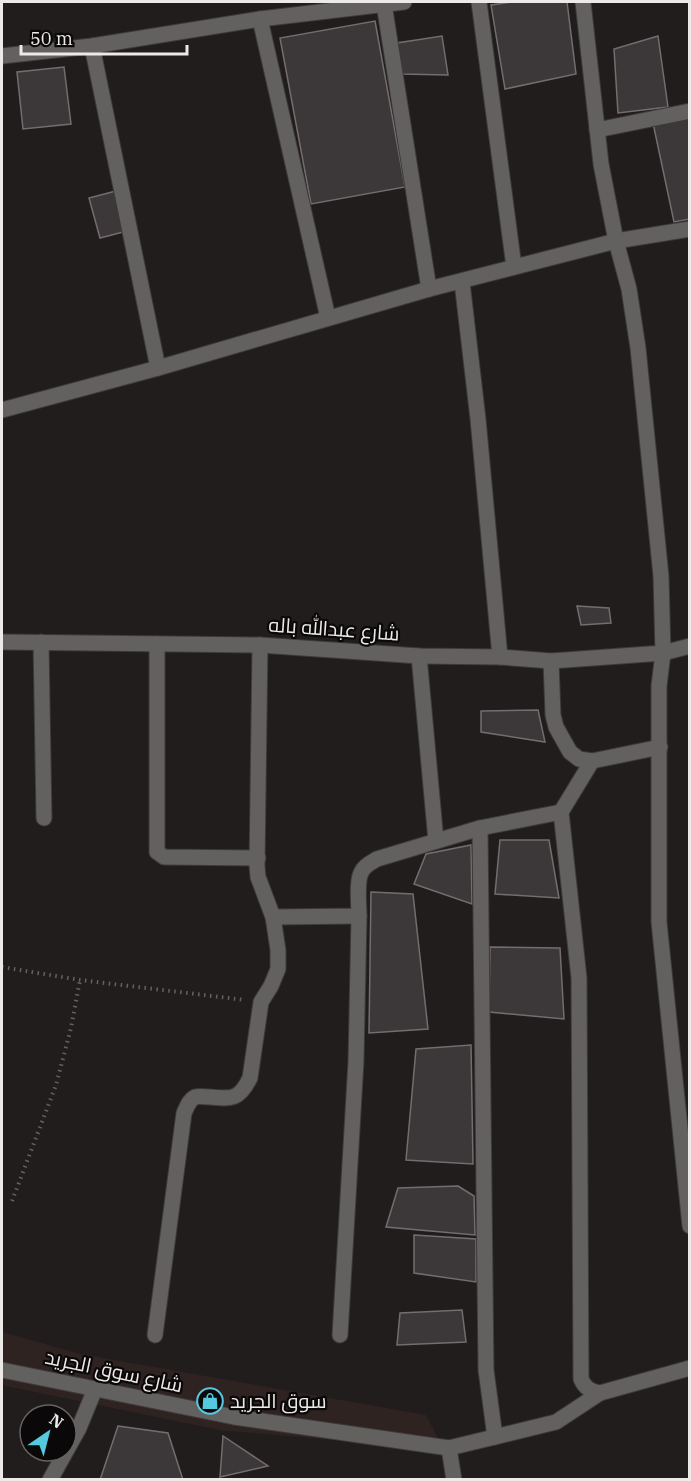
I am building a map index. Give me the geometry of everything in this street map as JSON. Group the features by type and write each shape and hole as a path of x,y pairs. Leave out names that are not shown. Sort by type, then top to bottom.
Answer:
{"street":[{"path":"2,56 92,46 260,19 404,2"},
{"path":"479,2 514,267"},
{"path":"583,2 601,164 616,241 629,290 638,348 661,576 663,653 659,686 658,921 690,1226"},
{"path":"384,4 429,289"},
{"path":"260,19 328,318"},
{"path":"92,46 158,368"},
{"path":"597,130 690,111"},
{"path":"2,410 158,368 429,289 616,241 690,230"},
{"path":"462,282 478,419 500,657"},
{"name":"شارع عبدالله باله","path":"2,642 260,645 419,656 500,657 551,661 663,653 690,646"},
{"path":"41,642 44,818"},
{"path":"157,644 157,852 165,857 258,858"},
{"path":"155,1335 184,1113 188,1103 194,1098 202,1096 230,1098 244,1089 250,1078 261,1002 278,969 278,950 273,917 258,877 260,645"},
{"path":"419,656 436,841"},
{"path":"551,661 553,715 556,727 570,752 579,759 592,761 660,747"},
{"path":"592,761 561,812 579,978 581,1379 591,1391 600,1393"},
{"path":"340,1335 356,1061 359,877 368,864 377,859 480,828 561,812"},
{"path":"480,828 486,1370 495,1437"},
{"path":"273,917 358,916"},
{"name":"شارع سوق الجريد","path":"2,1370 234,1417 449,1448 556,1422 600,1393 690,1368"},
{"path":"50,1479 68,1450 95,1389"},
{"path":"449,1448 454,1479"}],"path":[{"path":"2,967 80,980 261,1002"},
{"path":"12,1201 56,1085 71,1028 80,980"}],"shaded area":[{"name":"سوق الجريد","path":"2,1332 80,1354 426,1415 443,1449 220,1430 6,1386 2,1384"}],"building":[{"path":"511,2 567,2 576,74 505,89 491,5"},
{"path":"375,21 405,187 311,204 280,38"},
{"path":"442,36 448,75 401,74 397,43"},
{"path":"658,36 668,107 618,113 614,49"},
{"path":"64,67 71,124 23,129 17,72"},
{"path":"690,117 690,219 674,222 653,123"},
{"path":"116,191 127,231 100,238 89,198"},
{"path":"577,606 609,608 611,623 581,625"},
{"path":"538,710 545,742 481,732 481,711"},
{"path":"500,840 549,840 559,898 495,894"},
{"path":"471,845 472,904 414,884 426,854"},
{"path":"371,892 413,894 428,1029 369,1033"},
{"path":"490,947 560,948 564,1019 489,1012"},
{"path":"471,1045 473,1164 406,1160 416,1049"},
{"path":"458,1186 474,1196 475,1235 386,1227 398,1188"},
{"path":"414,1235 476,1239 476,1282 414,1273"},
{"path":"462,1310 466,1342 397,1345 400,1313"},
{"path":"118,1426 168,1433 183,1480 100,1480"},
{"path":"223,1436 268,1466 220,1477"}],"place":[{"name":"سوق الجريد","path":"210,1401"}]}
